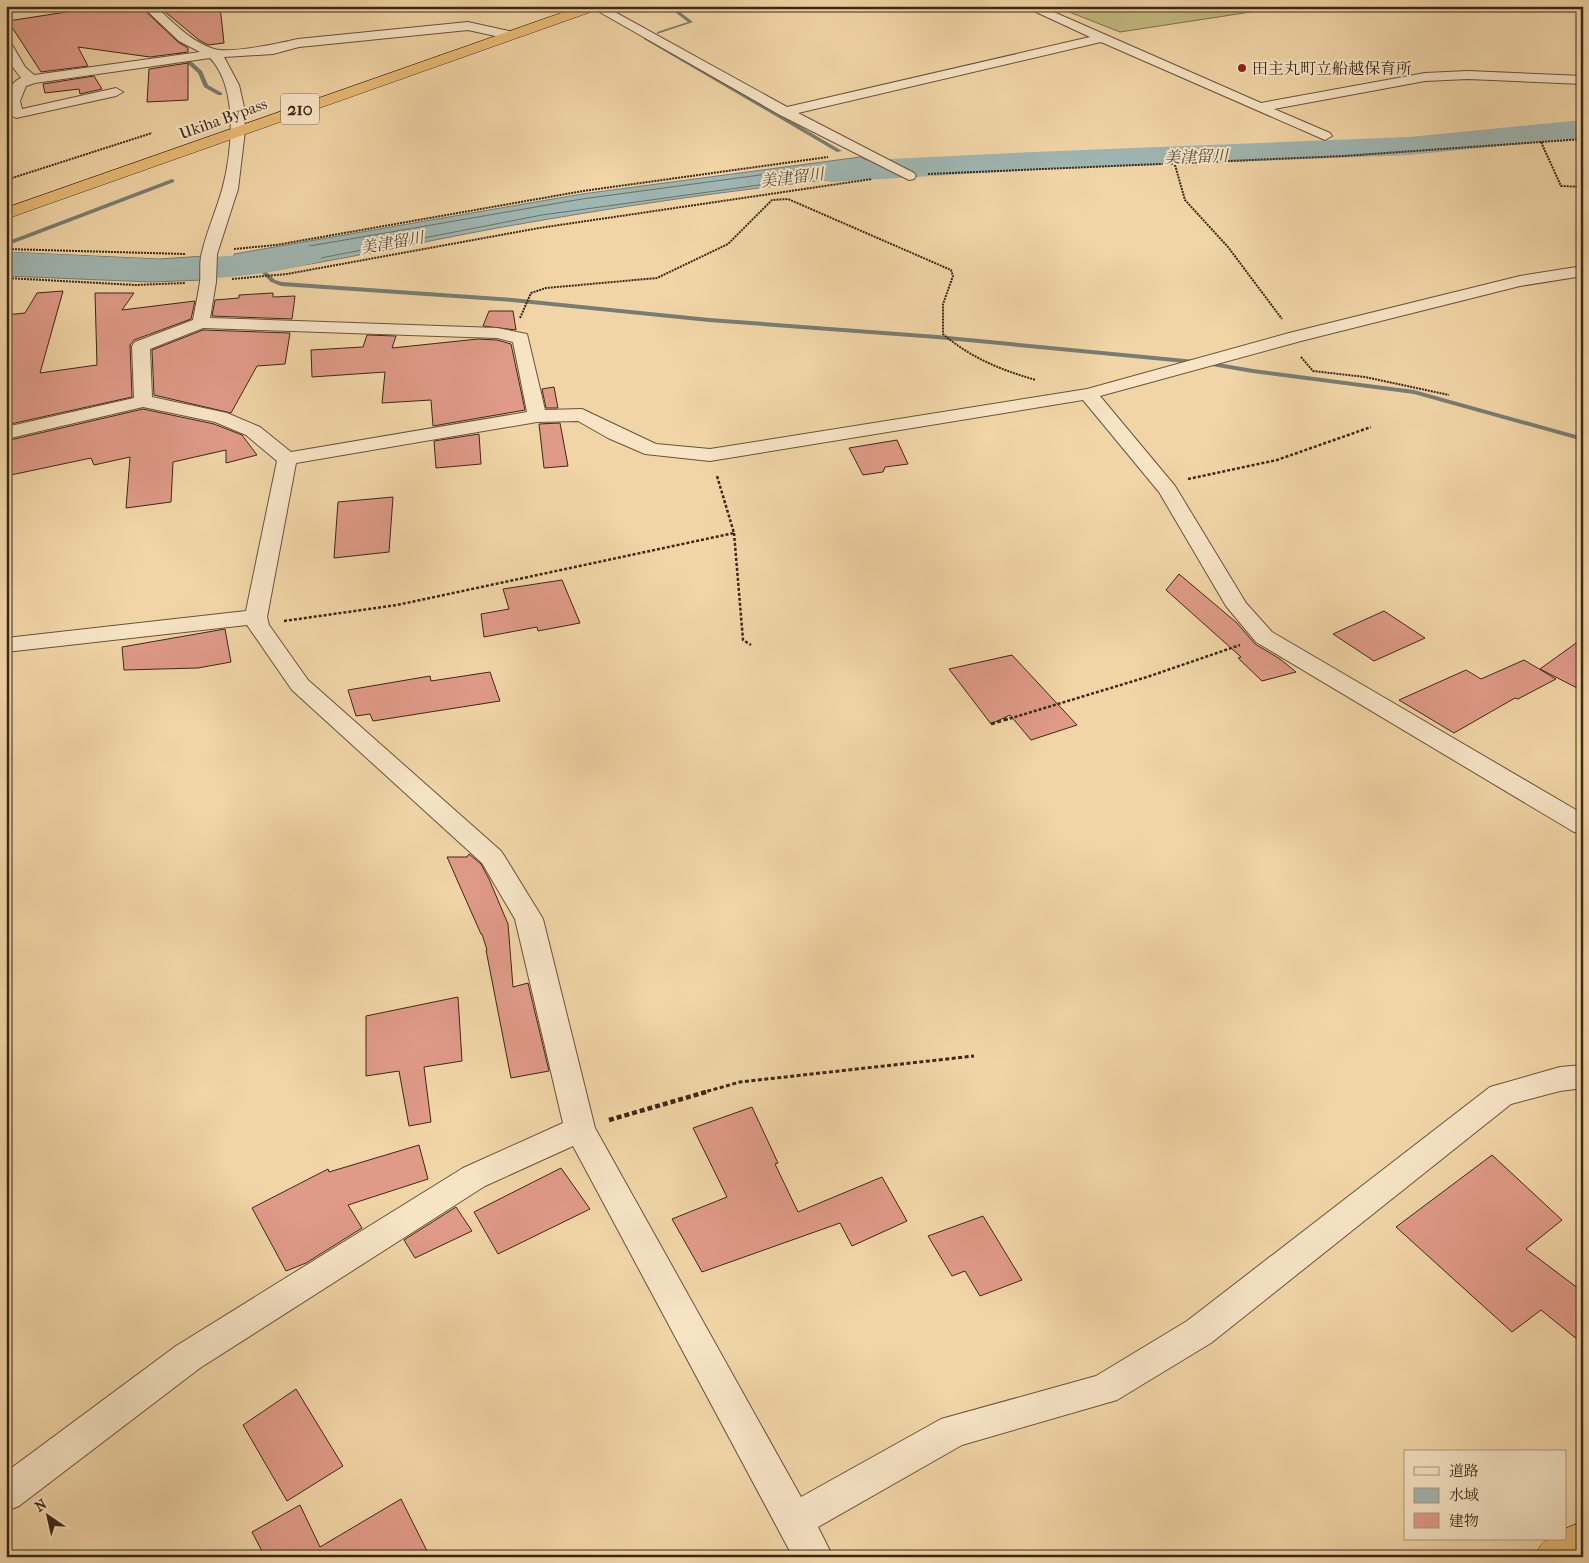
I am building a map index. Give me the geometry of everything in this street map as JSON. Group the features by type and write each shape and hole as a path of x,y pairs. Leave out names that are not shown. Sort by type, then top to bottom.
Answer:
{"highway":[{"name":"Ukiha Bypass","path":"6,214 594,6"},
{"path":"1556,1557 1583,1541"}],"street":[{"path":"148,6 182,38 213,54 223,66 232,85 237,107 238,131 230,189 210,252 208,282 201,323"},
{"path":"594,6 785,112 861,153 909,176"},
{"path":"1029,6 1325,136"},
{"path":"116,92 16,114 13,101 20,83 33,79 213,54 273,50 298,43 468,26 509,36"},
{"path":"785,112 1103,38"},
{"path":"6,46 20,70 27,77 33,79"},
{"path":"1260,108 1425,77 1468,75 1583,80"},
{"path":"286,459 537,416 582,416 615,434 652,450 710,455 1088,394 1291,338 1520,280 1583,271"},
{"path":"143,401 141,346 201,323 498,334 520,338 537,416"},
{"path":"1088,394 1163,484 1237,606 1264,636 1583,826"},
{"path":"6,433 143,401 228,421 253,431 286,459"},
{"path":"286,459 257,621 300,685 492,857 529,919 580,1129 814,1557"},
{"path":"6,645 257,621"},
{"path":"795,1520 954,1431 1105,1389 1199,1332 1501,1095 1560,1079 1583,1076"},
{"path":"6,1494 196,1352 474,1177 580,1129"}],"path":[{"path":"6,180 152,133"},
{"path":"6,278 136,285 208,282 287,274 539,228 770,193 909,176 1009,170 1175,165 1583,139"},
{"path":"1540,142 1561,186 1583,187"},
{"path":"6,249 184,254 210,252 276,244 583,191 861,153"},
{"path":"1175,165 1185,200 1228,247 1313,371 1365,377 1449,394"},
{"path":"770,193 772,200"},
{"path":"498,334 519,319 531,293 546,288 657,278 728,244 772,200 788,200 950,270 953,276 943,304 943,334 962,352 998,370 1088,394"},
{"path":"1163,484 1276,460 1371,427"},
{"path":"710,455 734,533 743,640 751,645"},
{"path":"257,621 397,605 734,533"},
{"path":"991,724 1147,677 1264,636"},
{"path":"580,1129 740,1082 974,1056"}],"shaded area":[{"path":"1054,6 1290,6 1120,32"}],"water":[{"path":"860,157 895,173 763,187 631,206 504,227 270,271 231,276 234,254 582,194"},
{"path":"6,252 159,259 205,256 203,280 151,282 6,276"}],"building":[{"path":"105,6 140,6 178,42 188,48 188,52 150,57 78,47 88,66 41,72 8,21"},
{"path":"158,6 220,6 224,43 208,45 199,40"},
{"path":"188,63 188,100 147,102 149,69"},
{"path":"94,76 102,89 80,94 79,89 45,93 43,84"},
{"path":"63,291 40,373 97,365 95,293 134,293 122,310 195,301 191,319 134,340 130,345 132,397 6,425 6,315 25,313 37,293"},
{"path":"273,293 273,297 295,296 292,319 212,316 215,300 239,298 239,295"},
{"path":"489,311 513,311 516,330 483,326"},
{"path":"203,330 290,333 285,364 257,366 231,413 154,395 152,350"},
{"path":"367,335 396,336 392,348 478,339 497,340 511,344 525,410 433,426 431,400 382,403 385,372 312,377 311,350 363,347"},
{"path":"554,387 558,408 546,408 542,389"},
{"path":"143,409 214,424 242,435 257,455 226,463 226,450 173,462 171,502 126,508 130,457 94,465 91,458 6,476 6,441"},
{"path":"560,423 568,466 544,468 539,424"},
{"path":"479,434 481,464 436,468 434,441"},
{"path":"897,440 908,464 885,467 883,472 863,475 849,448"},
{"path":"393,497 389,552 334,558 338,502"},
{"path":"1179,574 1237,623 1255,644 1280,659 1296,672 1262,681 1238,658 1241,657 1166,590"},
{"path":"562,580 580,623 538,631 537,627 484,637 481,614 509,609 503,589"},
{"path":"1384,611 1425,638 1374,661 1333,634"},
{"path":"225,629 231,662 198,668 124,670 122,647"},
{"path":"1583,638 1583,691 1540,669"},
{"path":"1012,655 1077,725 1031,740 1010,715 991,724 949,669"},
{"path":"1524,660 1556,679 1518,699 1515,698 1454,733 1399,700 1466,670 1481,679"},
{"path":"490,672 500,701 373,721 370,714 356,716 348,690 430,676 431,681"},
{"path":"469,854 481,864 508,924 513,987 528,983 549,1071 511,1078 487,950 482,934 447,857 467,857"},
{"path":"458,997 462,1061 424,1067 431,1122 409,1126 399,1071 366,1076 366,1016"},
{"path":"752,1107 778,1163 775,1164 798,1212 882,1177 907,1221 852,1246 840,1223 702,1272 672,1219 727,1197 693,1128"},
{"path":"419,1145 428,1179 348,1205 362,1228 306,1263 286,1271 252,1208 328,1169 329,1172"},
{"path":"1492,1155 1562,1220 1526,1249 1583,1292 1583,1344 1541,1310 1512,1332 1396,1227"},
{"path":"561,1168 590,1209 498,1254 474,1212"},
{"path":"456,1207 472,1231 415,1258 404,1240"},
{"path":"983,1216 1022,1280 980,1296 965,1271 952,1276 928,1236"},
{"path":"296,1389 343,1466 287,1501 243,1425"},
{"path":"401,1499 430,1557 265,1557 252,1532 300,1505 320,1547"}],"waterway":[{"path":"659,33 691,22 669,6"},
{"path":"646,38 839,151"},
{"path":"171,46 200,72 206,86 220,94"},
{"name":"美津留川","path":"831,172 1033,161 1409,146 1583,129"},
{"path":"6,244 172,181"},
{"name":"美津留川","path":"6,263 169,271 257,265 306,255"},
{"path":"257,265 273,281 281,284 512,300 709,320 937,337 1206,363 1414,392 1583,439"}],"place":[{"name":"田主丸町立船越保育所","path":"1242,68"}]}
